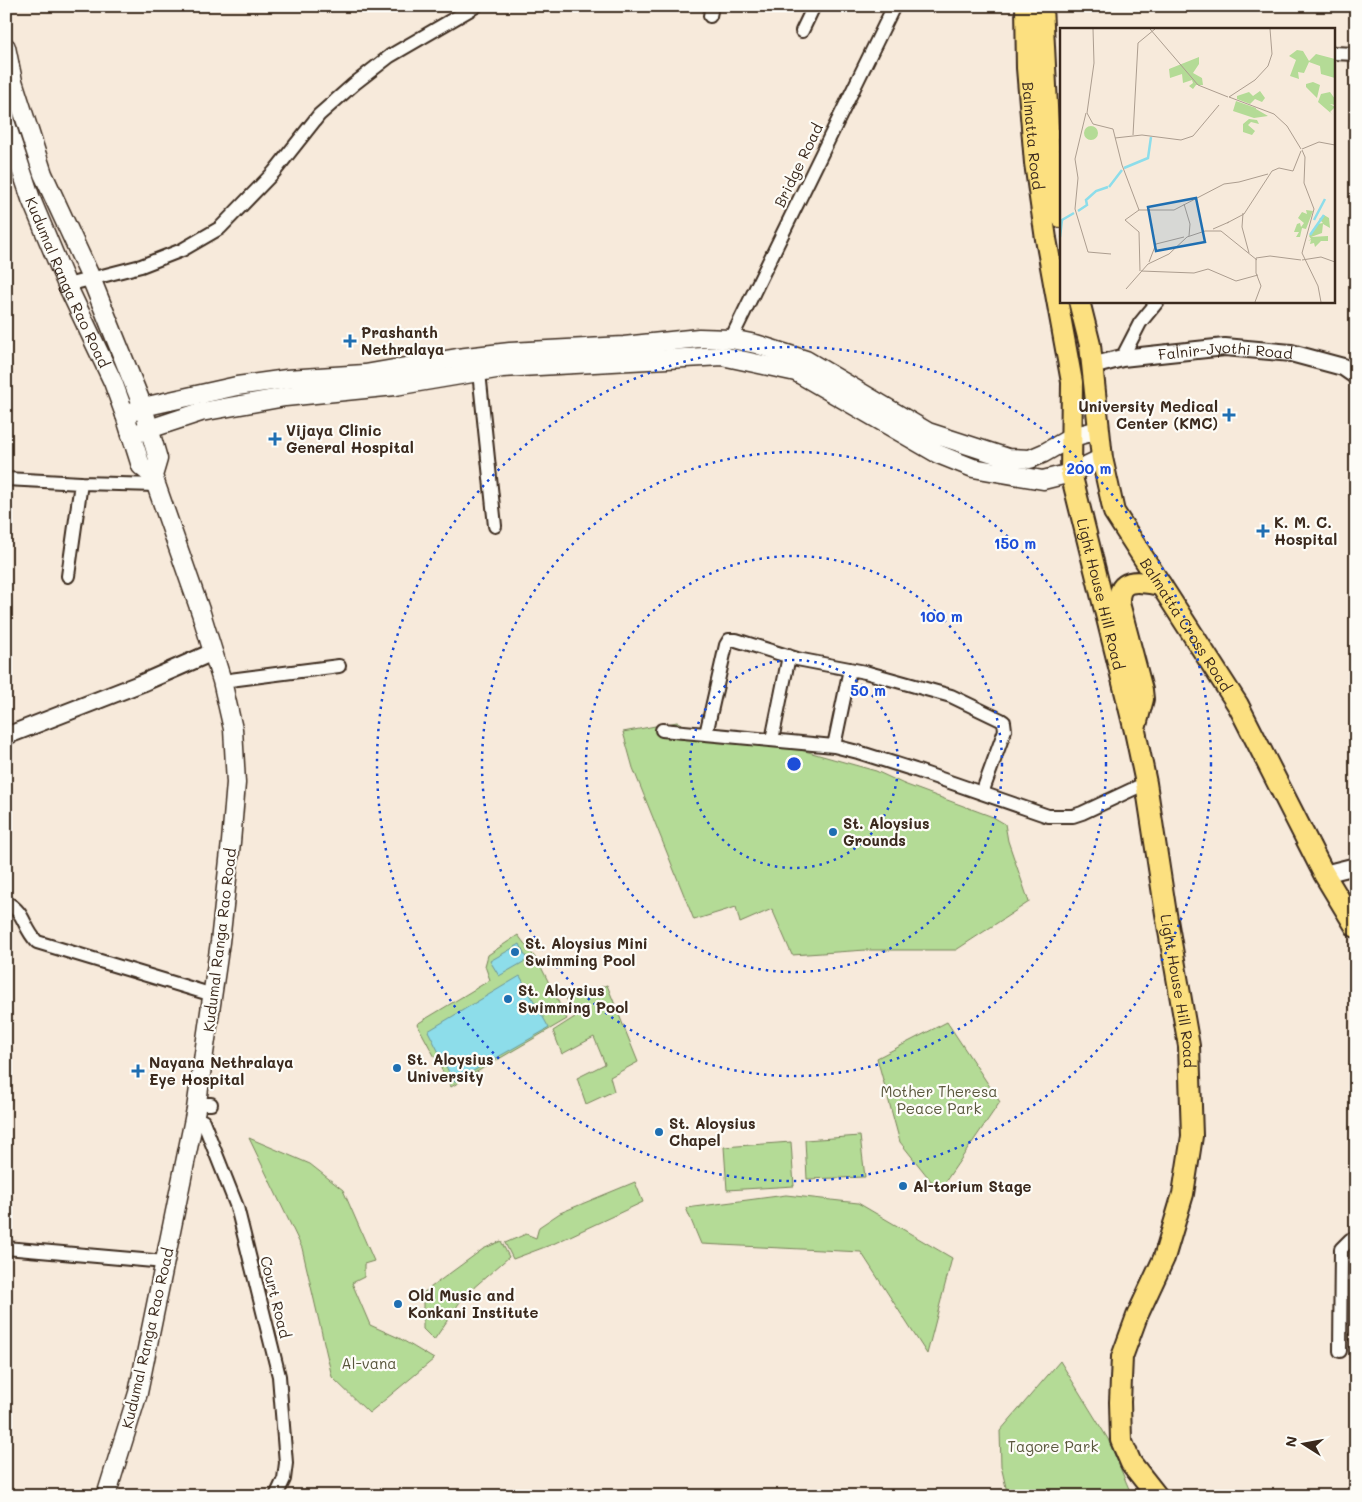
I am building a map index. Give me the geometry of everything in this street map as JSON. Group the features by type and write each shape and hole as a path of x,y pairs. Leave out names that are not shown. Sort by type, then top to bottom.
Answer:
{"main road":[{"name":"Balmatta Road","path":"1026,6 1027,68 1035,163 1046,240 1072,382 1071,473"},
{"path":"1042,6 1049,146 1060,211"},
{"name":"Kudumal Ranga Rao Road","path":"6,47 12,81 43,174 91,278 143,407 158,459 150,475"},
{"name":"Kudumal Ranga Rao Road","path":"6,124 31,199 67,285 113,382 131,435 150,475 213,652 233,729 236,783 201,1109 165,1262 138,1393 106,1496"},
{"name":"Balmatta Cross Road","path":"1079,302 1090,346 1102,458 1114,512 1238,705 1324,874 1356,927"},
{"path":"125,415 143,407 208,392 287,379 365,374 457,358 501,353 624,346 699,338 731,339 756,344 806,360 928,432 1008,458 1030,459 1072,437 1099,430"},
{"path":"131,435 201,412 285,397 395,386 502,368 722,356 796,372 938,454 973,468 1043,480 1071,473 1102,458"},
{"name":"Light House Hill Road","path":"1071,473 1135,730 1146,783 1189,1046 1192,1136 1183,1194 1164,1258 1137,1316 1122,1357 1120,1402 1122,1440 1131,1463 1157,1496"},
{"path":"1135,730 1143,698 1142,690 1118,596 1120,589 1130,582 1161,585"}],"street":[{"path":"67,285 141,266 182,250 220,228 274,172 319,115 354,84 390,56 476,6"},
{"path":"802,30 814,6"},
{"name":"Bridge Road","path":"731,339 894,6"},
{"path":"1334,53 1356,54"},
{"path":"1122,358 1140,323 1157,302"},
{"name":"Falnir-Jyothi Road","path":"1092,366 1122,358 1225,347 1291,353 1343,368 1356,376"},
{"path":"479,372 495,526"},
{"path":"6,479 81,483 150,475"},
{"path":"68,576 81,483"},
{"path":"706,734 727,642 736,640 789,656 850,669 951,696 1004,722 1005,730 982,793"},
{"path":"6,736 142,683 213,652"},
{"path":"772,740 789,656"},
{"path":"222,682 339,666"},
{"path":"834,746 850,669"},
{"path":"662,730 834,746 858,752 1048,816 1073,816 1082,813 1146,783"},
{"path":"1324,874 1356,866"},
{"path":"6,902 16,908 24,920 28,933 36,942 213,995"},
{"name":"Court Road","path":"201,1109 203,1121 237,1206 279,1376 286,1463 284,1479 276,1496"},
{"path":"1340,1351 1341,1249 1350,1240 1356,1239"},
{"path":"6,1248 165,1262"}],"green space":[{"name":"St. Aloysius Grounds","path":"677,722 700,732 794,748 876,771 904,784 993,817 1005,824 1008,841 1029,902 956,950 866,950 792,955 772,909 740,923 736,907 694,920 633,768 623,732"},
{"name":"St. Aloysius Swimming Pool","path":"518,935 539,963 567,1019 451,1087 417,1024 490,980 485,966 488,955"},
{"path":"607,985 638,1062 610,1077 614,1091 586,1104 577,1078 605,1064 594,1037 562,1054 553,1031 578,1015 566,999"},
{"name":"Mother Theresa Peace Park","path":"947,1022 1000,1102 939,1191 900,1142 877,1058"},
{"path":"860,1136 865,1177 807,1179 805,1140"},
{"name":"Al-vana","path":"249,1138 310,1164 343,1190 374,1261 364,1264 364,1277 352,1283 370,1325 399,1338 434,1359 369,1413 332,1377 302,1248"},
{"path":"791,1142 794,1186 727,1190 724,1147"},
{"path":"635,1182 643,1202 553,1244 513,1259 505,1243 526,1234 536,1238 539,1227 560,1213"},
{"path":"786,1195 858,1203 952,1258 927,1354 861,1252 701,1244 686,1208"},
{"path":"501,1241 509,1257 464,1296 434,1340 423,1329 423,1293 483,1249"},
{"name":"Tagore Park","path":"1060,1361 1108,1439 1132,1496 1008,1496 1001,1466 1000,1431"}],"water":[{"name":"St. Aloysius Mini Swimming Pool","path":"520,944 527,960 499,976 490,961"},
{"name":"St. Aloysius Swimming Pool","path":"520,976 549,1028 454,1082 428,1031"}],"place":[{"name":"Prashanth Nethralaya","path":"350,341"},
{"name":"University Medical Center (KMC)","path":"1229,415"},
{"name":"Vijaya Clinic General Hospital","path":"275,439"},
{"name":"K. M. C. Hospital","path":"1263,531"},
{"name":"St. Aloysius Grounds","path":"833,832"},
{"name":"St. Aloysius Mini Swimming Pool","path":"515,952"},
{"name":"St. Aloysius Swimming Pool","path":"508,999"},
{"name":"St. Aloysius University","path":"397,1068"},
{"name":"Nayana Nethralaya Eye Hospital","path":"138,1071"},
{"name":"St. Aloysius Chapel","path":"659,1132"},
{"name":"Al-torium Stage","path":"903,1186"},
{"name":"Old Music and Konkani Institute","path":"398,1304"}]}
